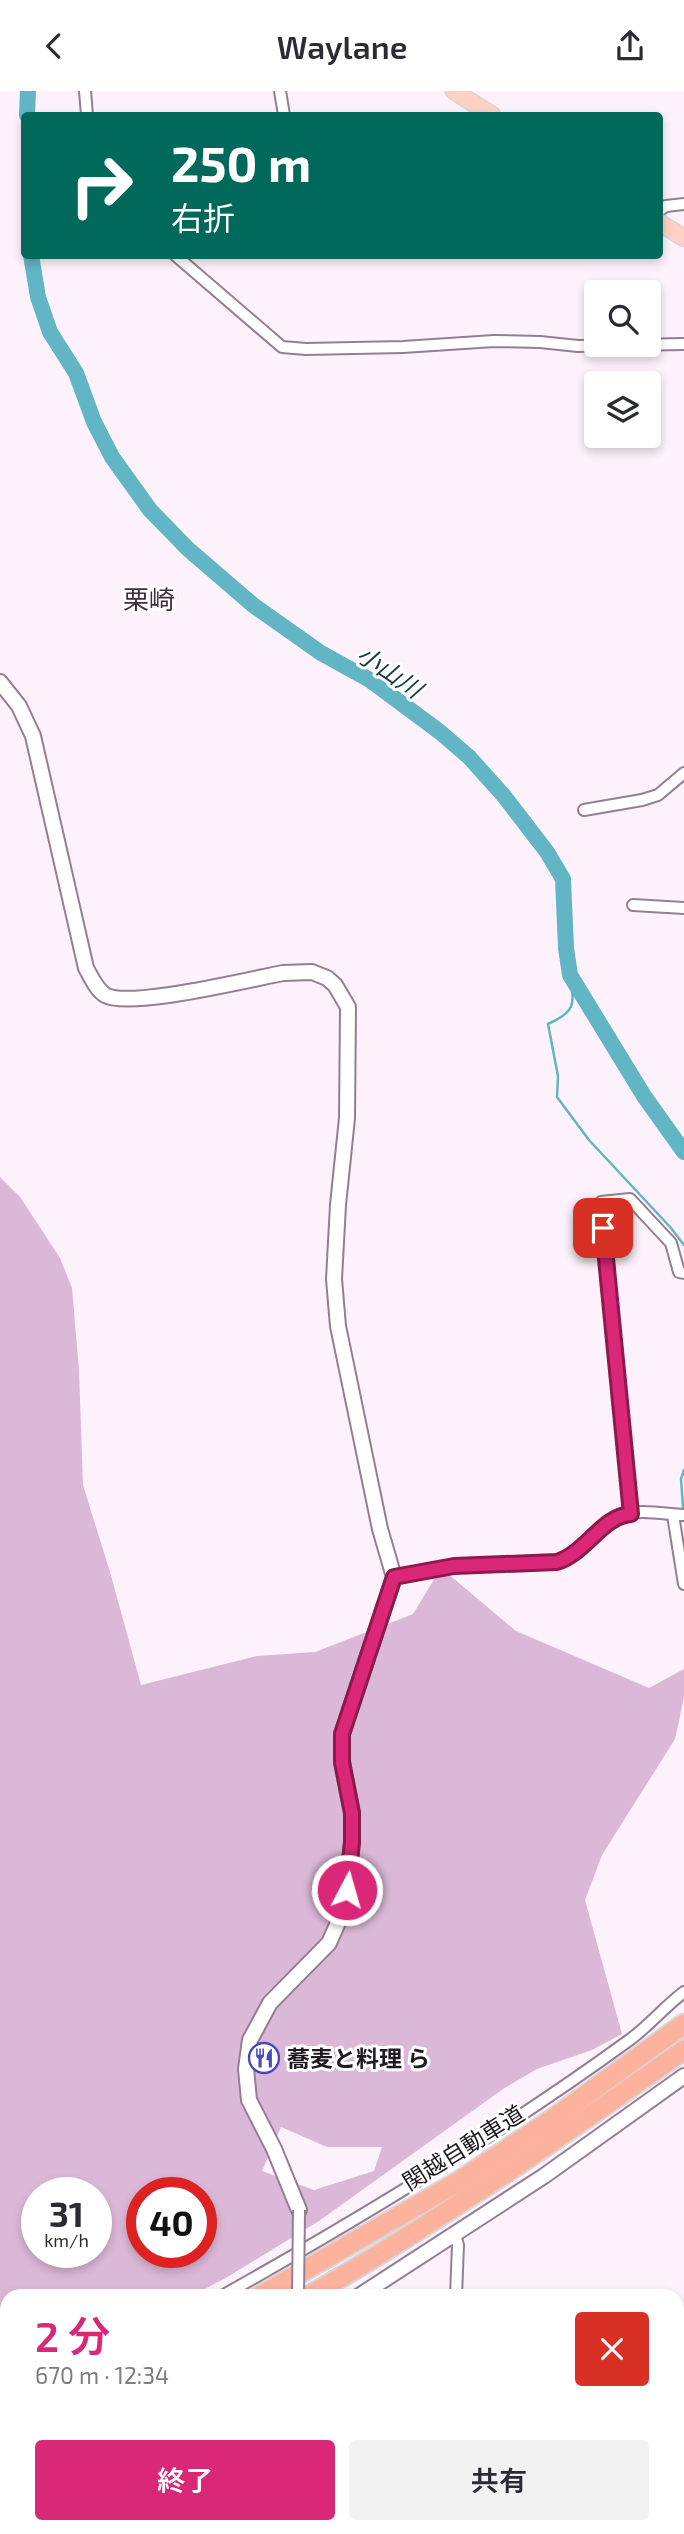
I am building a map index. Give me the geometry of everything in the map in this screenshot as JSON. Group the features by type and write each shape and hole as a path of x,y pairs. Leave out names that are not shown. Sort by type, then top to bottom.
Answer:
{"highway":[{"name":"関越自動車道","path":"272,2289 458,2182 554,2118 684,2024"},
{"name":"関越自動車道","path":"321,2289 485,2187 684,2050"}],"main road":[{"path":"454,91 487,112"},
{"path":"663,225 684,238"}],"street":[{"path":"85,91 87,112"},
{"path":"280,91 284,112"},
{"path":"663,208 684,204"},
{"path":"181,259 282,347 403,347 494,341 578,346 684,344"},
{"path":"0,682 19,706 33,736 86,968 95,985 106,995 124,1000 303,971 327,978 346,1002 349,1040 346,1118 334,1279 338,1326 380,1529 394,1577 342,1734 342,1762 352,1813 352,1842 341,1918 329,1943 270,2003 250,2040 246,2069 248,2099 274,2149 299,2210 298,2289"},
{"path":"583,810 658,795 684,773"},
{"path":"633,905 684,908"},
{"path":"631,1514 601,1202 630,1199 671,1243 679,1272 684,1273"},
{"path":"394,1577 454,1566 557,1562 570,1558 612,1520 631,1514 678,1515 684,1584"},
{"path":"234,2289 363,2215 513,2118 630,2040 684,1993"},
{"path":"370,2289 544,2176 684,2076"},
{"path":"455,2234 458,2245 456,2289"}],"shaded area":[{"path":"0,1177 20,1197 60,1258 72,1288 79,1370 83,1485 141,1685 257,1656 315,1652 413,1614 441,1568 516,1631 649,1688 684,1669 684,1698 675,1739 602,1855 585,1900 622,2034 592,2050 537,2069 503,2089 319,2221 205,2289 0,2289","holes":["281,2127 327,2147 382,2147 374,2171 314,2190 262,2171"]}],"waterway":[{"name":"小山川","path":"27,112 28,91"},
{"name":"小山川","path":"32,259 38,297 50,332 76,373 94,422 112,457 150,510 188,549 253,605 321,653 370,680 440,732 469,757 504,796 547,852 563,879 570,975 644,1096 684,1152"},
{"path":"570,975 572,1000 569,1010 548,1024 558,1076 557,1097 589,1140 684,1245"},
{"path":"683,1507 681,1479 684,1470"}],"place":[{"name":"蕎麦と料理 ら","path":"264,2058"}],"district":[{"name":"栗崎","path":"149,598"}],"route":[{"path":"347,1890 352,1813 342,1762 342,1734 394,1577 454,1566 557,1562 570,1558 612,1520 627,1513 631,1514 603,1228"}]}
